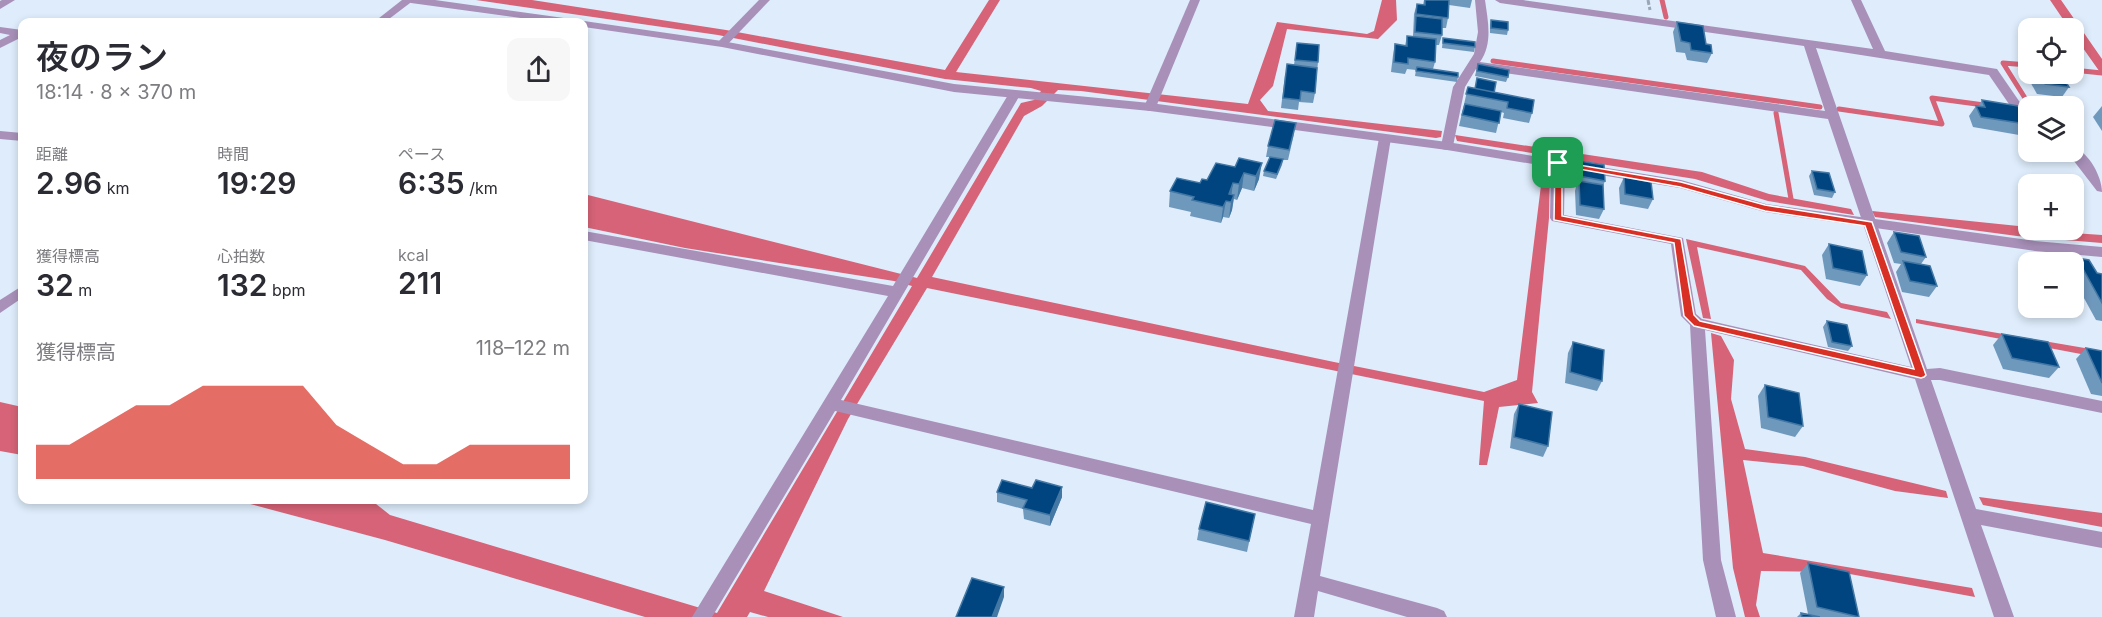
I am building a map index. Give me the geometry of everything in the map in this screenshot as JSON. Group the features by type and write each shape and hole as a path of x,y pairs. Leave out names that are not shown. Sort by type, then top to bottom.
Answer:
{"street":[{"path":"0,6 10,0"},
{"path":"385,18 410,0 542,18"},
{"path":"722,44 765,0"},
{"path":"1150,107 1195,0"},
{"path":"1447,146 1460,87 1480,54 1484,32 1480,0"},
{"path":"1500,0 1994,72 2018,107"},
{"path":"1856,0 1881,54"},
{"path":"588,25 722,44 954,88 1150,107 1447,146 1681,184 1765,208 2035,246 2102,252"},
{"path":"0,30 18,33"},
{"path":"0,45 18,35"},
{"path":"1809,45 2004,617"},
{"path":"1474,65 1832,116"},
{"path":"706,610 1014,95"},
{"path":"0,135 18,136"},
{"path":"1304,617 1385,138"},
{"path":"2083,162 2102,188"},
{"path":"1558,163 1557,218 1678,241 1689,316 1697,323 1921,375 1940,374 2102,407"},
{"path":"588,236 901,283"},
{"path":"0,308 18,294"},
{"path":"1697,323 1712,560 1726,617"},
{"path":"831,404 1320,519"},
{"path":"1969,515 2102,540"},
{"path":"1310,581 1437,617"}],"shaded area":[{"path":"476,0 532,0 726,30 945,70 989,0 1000,0 956,72 1248,104 1277,22 1367,34 1374,31 1382,0 1396,0 1397,20 1378,39 1287,29 1273,86 1260,100 1268,111 1442,131 1441,137 1081,91 1058,90 1042,106 1024,116 932,277 1484,392 1517,380 1543,169 1550,170 1549,218 1532,392 1538,403 1499,407 1487,465 1479,465 1484,401 927,288 848,419 764,591 843,617 768,617 750,612 747,617 645,617 385,540 250,504 376,504 390,515 717,613 912,286 894,281 685,248 588,228 588,195 917,278 1021,103 1034,100 1041,91 945,79 718,35"},
{"path":"2050,0 2061,0 2074,18 2062,18"},
{"path":"2084,33 2102,59 2102,75 2084,50"},
{"path":"1455,135 1702,172 1769,194 1851,209 1854,215 1768,201 1695,179 1457,141"},
{"path":"1872,211 2018,226 2018,236 2017,236 1875,217"},
{"path":"2084,234 2102,235 2102,243 2066,240 2084,240"},
{"path":"1686,239 1805,266 1841,303 1887,312 1891,319 1841,308 1827,299 1801,270 1697,247 1711,319 1703,318"},
{"path":"1916,319 2102,351 2102,358 1916,323"},
{"path":"1711,333 1721,336 1734,360 1731,399 1745,449 1805,457 1946,491 1948,498 1895,491 1803,466 1743,460 1763,553 1972,588 1975,597 1839,572 1761,571 1756,605 1760,617 1745,617 1733,568"},
{"path":"0,402 18,406 18,454 0,451"},
{"path":"1979,497 2102,513 2102,527 1983,505"}],"building":[{"path":"1425,0 1449,0 1448,18 1416,14 1417,4 1425,5"},
{"path":"1416,16 1442,19 1442,35 1415,32"},
{"path":"1491,20 1508,22 1508,30 1491,28"},
{"path":"1677,22 1703,26 1706,44 1711,45 1712,53 1691,50 1690,43 1681,41"},
{"path":"1407,36 1436,39 1435,62 1408,58 1408,64 1394,62 1395,44 1407,46"},
{"path":"1443,38 1475,42 1475,47 1443,43"},
{"path":"1297,43 1319,45 1318,62 1295,60"},
{"path":"1287,64 1317,68 1315,93 1301,91 1300,100 1283,98"},
{"path":"1478,64 1509,70 1508,77 1477,71"},
{"path":"1417,67 1458,73 1458,77 1416,71"},
{"path":"1477,78 1496,82 1494,93 1475,89"},
{"path":"2045,84 2067,84 2069,87"},
{"path":"1468,87 1534,100 1532,113 1507,108 1508,102 1466,94"},
{"path":"1982,100 2018,106 2018,123 1981,117 1976,106 1985,107"},
{"path":"1465,104 1501,111 1499,123 1462,115"},
{"path":"1275,120 1296,123 1289,150 1268,146"},
{"path":"1270,157 1283,159 1277,174 1264,171"},
{"path":"1239,158 1262,163 1256,176 1244,173 1239,184 1233,183 1229,194 1234,195 1231,202 1226,201 1223,207 1192,200 1194,197 1170,191 1177,178 1200,183 1202,179 1207,180 1216,163 1235,167"},
{"path":"1573,160 1604,165 1605,181 1574,175"},
{"path":"1812,171 1829,173 1835,192 1817,189"},
{"path":"1624,177 1651,182 1653,199 1625,194"},
{"path":"1579,181 1603,185 1604,209 1580,205"},
{"path":"1894,232 1919,236 1926,257 1901,252"},
{"path":"1829,244 1862,251 1867,275 1833,268"},
{"path":"2084,259 2089,260 2097,273 2102,274 2102,303 2084,271"},
{"path":"1903,261 1930,266 1937,286 1910,281"},
{"path":"1827,321 1847,325 1852,346 1832,342"},
{"path":"2002,334 2048,342 2059,367 2012,358"},
{"path":"1573,342 1604,350 1602,381 1570,372"},
{"path":"2086,348 2102,351 2102,383"},
{"path":"1765,385 1799,393 1803,426 1768,417"},
{"path":"1519,404 1552,412 1548,446 1514,437"},
{"path":"1002,480 1032,488 1036,480 1062,487 1050,515 1023,508 1027,500 997,492"},
{"path":"1206,502 1255,514 1249,541 1199,529"},
{"path":"1808,563 1849,572 1859,617 1817,607"},
{"path":"972,578 1004,587 992,617 956,617"},
{"path":"1801,613 1820,617 1802,617"}],"waterway":[{"path":"1662,0 1666,17"},
{"path":"1493,61 1820,107"},
{"path":"2018,64 2003,63 2024,96"},
{"path":"2084,71 2102,73"},
{"path":"1839,109 1942,124 1932,98 1984,105"},
{"path":"1776,113 1791,199"}],"route":[{"path":"1558,163 1681,184 1765,208 1869,224 1921,375 1697,323 1689,316 1678,241 1557,218 1558,163"}]}
